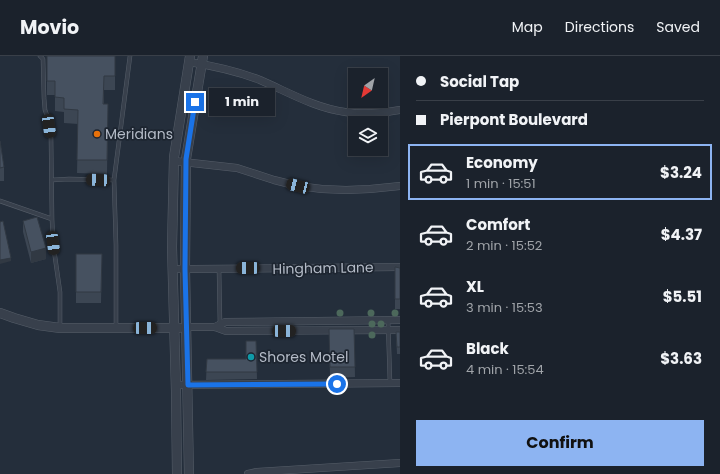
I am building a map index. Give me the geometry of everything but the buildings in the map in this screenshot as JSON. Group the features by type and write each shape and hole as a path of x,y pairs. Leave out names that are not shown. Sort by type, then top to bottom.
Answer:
{"street":[{"path":"177,474 172,247 174,161 190,59 202,60 238,72 325,108 366,114 400,110"},
{"path":"189,474 185,269 186,162 202,60"},
{"path":"174,161 237,168 280,182 322,190 370,189 400,186"},
{"name":"Hingham Lane","path":"173,269 400,267"},
{"path":"0,313 38,325 60,328 174,328 218,325 226,322 400,320"},
{"path":"348,320 348,330"},
{"path":"363,320 363,330"},
{"path":"323,321 323,331"},
{"path":"243,322 243,331"},
{"path":"218,325 226,331 400,330"},
{"path":"176,385 400,383"},
{"path":"248,474 257,472 400,463"}],"lane":[{"path":"40,56 43,59 45,110 49,121 51,138 53,243 60,292 60,328"},
{"path":"116,328 114,180 130,56"},
{"path":"52,180 114,180"},
{"path":"0,201 52,219"},
{"path":"218,325 219,269"},
{"path":"388,320 390,383"}],"place":[{"name":"Meridians","path":"97,134"},
{"name":"Shores Motel","path":"251,357"}],"route":[{"path":"195,102 186,159 185,190 185,269 188,385 337,384"}]}
